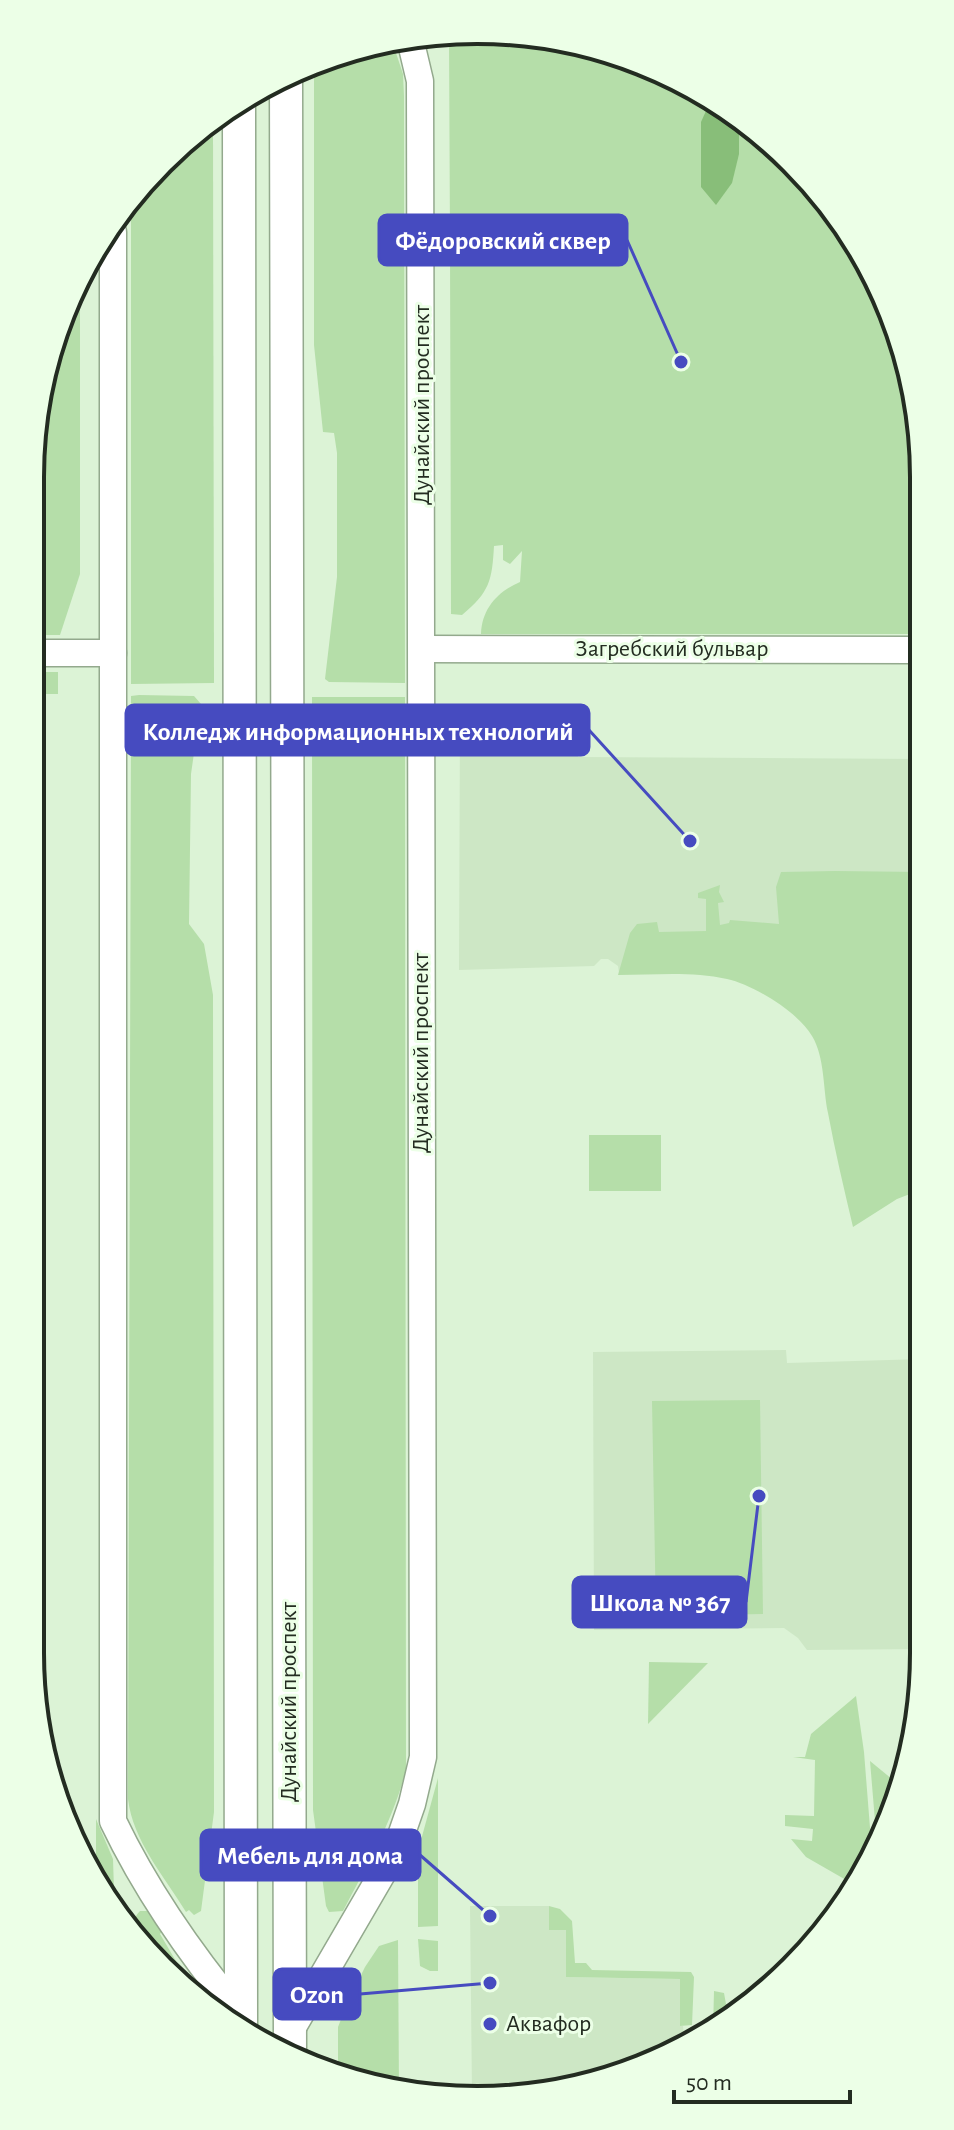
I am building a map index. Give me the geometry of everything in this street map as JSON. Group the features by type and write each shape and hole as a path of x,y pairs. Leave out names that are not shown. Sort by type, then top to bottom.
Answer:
{"main road":[{"name":"Дунайский проспект","path":"286,89 290,2043"},
{"name":"Дунайский проспект","path":"239,115 241,2016"}],"street":[{"name":"Дунайский проспект","path":"290,2043 396,1850 412,1804 423,1757 420,81 412,49"},
{"name":"Дунайский проспект","path":"113,242 113,1821 127,1852 233,2011"},
{"name":"Загребский бульвар","path":"423,649 910,650"},
{"path":"44,653 113,653"}],"shaded area":[{"path":"449,45 534,48 616,67 694,102 741,133 783,171 821,213 852,260 887,338 902,393 909,449 910,634 481,634 484,617 492,602 520,582 522,551 510,564 503,560 503,545 494,546 488,585 479,599 462,615 451,614 450,251 457,250 457,240 450,240"},
{"path":"396,52 403,74 404,96 405,683 329,682 325,679 337,577 337,453 334,433 323,432 314,345 314,76"},
{"path":"213,133 214,683 131,684 131,216 171,171"},
{"path":"80,304 80,574 60,635 44,635 45,449 52,393"},
{"path":"44,672 58,672 58,694 44,694"},
{"path":"131,696 194,696 201,704 191,774 189,924 204,944 213,995 214,1812 201,1911 194,1915 189,1910 186,1912 143,1844 128,1799 131,720 135,720 135,714 131,714"},
{"path":"312,697 405,697 406,1769 387,1824 343,1911 329,1912 313,1810"},
{"path":"460,715 575,715 578,757 910,759 910,1106 835,987 771,972 619,973 618,966 608,959 601,959 594,966 459,970"},
{"path":"781,872 910,872 910,1194 853,1227 826,1104 819,1054 812,1036 797,1018 750,987 727,979 686,974 618,975 630,933 637,924 657,922 659,932 706,931 706,899 698,898 698,893 720,885 719,892 724,902 718,903 720,925 730,920 779,924 776,887"},
{"path":"589,1135 661,1135 661,1191 589,1191"},
{"path":"786,1350 787,1363 910,1359 910,1649 807,1650 798,1638 784,1628 594,1630 593,1352"},
{"path":"760,1400 763,1614 656,1616 652,1401"},
{"path":"649,1662 708,1663 648,1724"},
{"path":"856,1696 870,1833 846,1880 806,1857 791,1839 812,1841 813,1829 785,1826 785,1815 814,1816 815,1760 793,1757 805,1757 811,1734"},
{"path":"870,1761 891,1778 875,1823"},
{"path":"438,1778 438,1926 418,1927 418,1851"},
{"path":"96,1819 113,1859 114,1889 96,1858"},
{"path":"470,1906 549,1906 549,1929 566,1930 566,1977 680,1979 680,2026 683,2026 684,2033 669,2041 616,2063 561,2078 472,2086"},
{"path":"549,1906 560,1909 572,1921 575,1963 586,1963 592,1970 691,1972 694,1977 692,2025 680,2026 680,1979 566,1977 566,1930 549,1930"},
{"path":"140,1911 149,1911 180,1967 151,1938 135,1920"},
{"path":"418,1939 438,1941 438,1971 420,1966"},
{"path":"398,1940 399,2079 338,2063 338,2027 365,1967 379,1946"},
{"path":"714,1991 724,1993 726,2004 730,2005 713,2016"}],"green space":[{"path":"706,110 739,132 739,154 732,183 716,205 701,187 701,122"}],"place":[{"name":"Фёдоровский сквер","path":"681,362"},
{"name":"Колледж информационных технологий","path":"690,841"},
{"name":"Школа № 367","path":"759,1496"},
{"name":"Мебель для дома","path":"490,1916"},
{"name":"Ozon","path":"490,1983"},
{"name":"Аквафор","path":"490,2024"}]}
